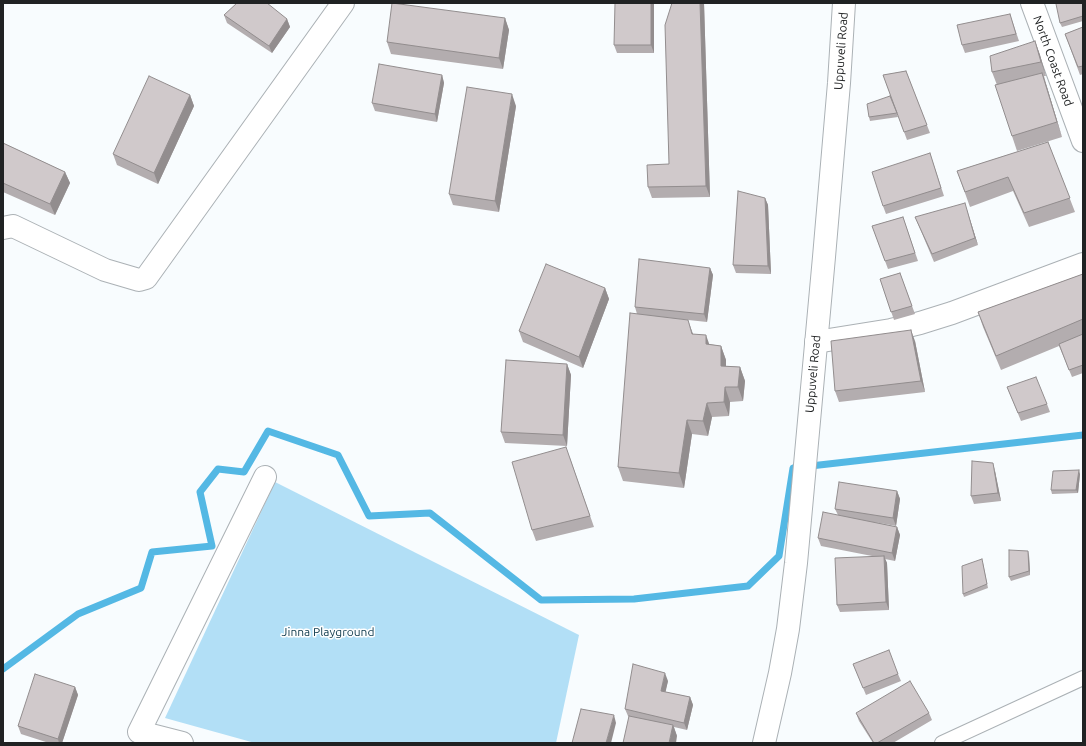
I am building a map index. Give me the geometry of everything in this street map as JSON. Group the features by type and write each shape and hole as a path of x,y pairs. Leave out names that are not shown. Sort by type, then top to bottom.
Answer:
{"street":[{"path":"3,228 13,226 105,270 139,280 146,278 343,3"},
{"name":"Uppuveli Road","path":"764,743 780,673 788,629 803,492 839,83 844,3"},
{"name":"North Coast Road","path":"1032,3 1083,141"},
{"path":"816,342 891,330 926,321 952,313 1083,264"},
{"path":"182,743 139,732 264,477"}],"lane":[{"path":"942,743 1083,678"}],"green space":[{"name":"Jinna Playground","path":"275,482 579,635 556,743 255,743 165,718"}],"building":[{"path":"237,3 267,3 287,19 269,46 224,15"},
{"path":"392,3 505,18 499,58 387,42"},
{"path":"615,3 651,3 651,45 614,45"},
{"path":"672,3 700,3 706,186 648,187 647,165 669,164 665,25"},
{"path":"1057,3 1083,3 1083,16 1060,23"},
{"path":"1010,14 1016,34 962,45 957,25"},
{"path":"1083,27 1083,66 1078,67 1065,34"},
{"path":"1035,41 1041,62 992,72 990,56"},
{"path":"379,64 442,75 435,114 372,103"},
{"path":"906,71 927,125 904,132 883,75"},
{"path":"1042,73 1057,122 1012,136 995,85"},
{"path":"149,76 190,95 154,173 113,154"},
{"path":"467,87 512,94 495,201 449,194"},
{"path":"890,96 897,113 869,117 867,104"},
{"path":"1048,142 1070,198 1024,213 1008,177 965,192 957,171"},
{"path":"3,143 65,172 50,204 3,183"},
{"path":"930,153 941,188 883,206 872,172"},
{"path":"738,191 765,198 768,266 733,265"},
{"path":"965,203 975,238 932,254 915,217"},
{"path":"903,217 915,253 885,261 872,226"},
{"path":"639,259 710,268 704,314 635,307"},
{"path":"546,264 605,288 579,357 519,331"},
{"path":"900,273 912,306 891,312 880,279"},
{"path":"1083,274 1083,319 996,356 978,312"},
{"path":"630,313 688,320 692,334 706,335 706,344 721,346 721,366 740,367 738,387 725,387 724,402 707,403 703,421 687,420 679,473 618,467"},
{"path":"911,330 921,381 835,391 831,341"},
{"path":"1083,334 1083,365 1069,370 1059,344"},
{"path":"506,360 567,364 563,435 501,432"},
{"path":"1036,377 1047,404 1018,413 1007,387"},
{"path":"566,447 590,516 532,530 512,462"},
{"path":"972,461 993,463 998,493 971,496"},
{"path":"1079,470 1076,490 1051,490 1053,471"},
{"path":"839,482 897,491 893,518 835,509"},
{"path":"823,512 897,527 892,553 818,538"},
{"path":"1009,550 1028,551 1029,571 1009,577"},
{"path":"884,556 886,602 837,605 835,558"},
{"path":"982,559 987,584 963,594 962,566"},
{"path":"889,650 898,674 863,688 853,664"},
{"path":"633,664 665,673 661,691 690,697 684,723 625,709"},
{"path":"35,674 75,687 58,739 18,726"},
{"path":"910,681 929,713 877,743 874,743 856,713"},
{"path":"581,709 614,715 606,743 572,743"},
{"path":"629,716 673,725 669,743 623,743"}],"waterway":[{"path":"3,669 78,614 141,588 152,552 212,546 200,492 218,469 244,472 268,431 338,455 369,516 430,513 541,600 634,599 748,586 779,556 793,468 1083,435"}]}
